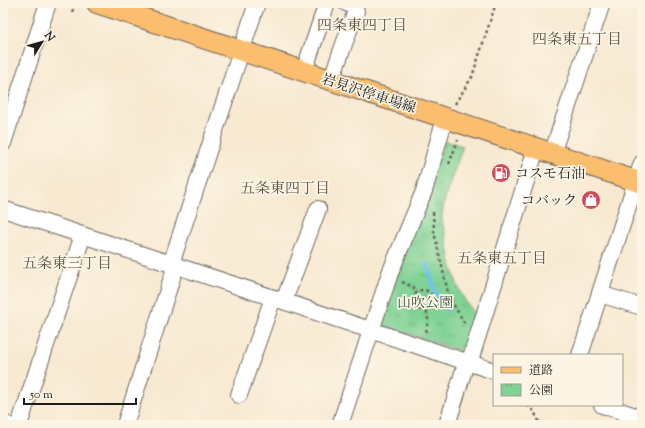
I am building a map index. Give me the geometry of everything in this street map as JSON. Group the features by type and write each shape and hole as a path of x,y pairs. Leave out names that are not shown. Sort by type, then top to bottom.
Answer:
{"main road":[{"name":"岩見沢停車場線","path":"97,3 304,72 450,111 544,151 640,176"}],"street":[{"path":"3,143 10,98 48,3"},
{"path":"125,425 173,264 257,3"},
{"path":"304,72 327,3"},
{"path":"331,80 356,11 353,6 346,3"},
{"path":"447,425 476,339 544,151 602,3"},
{"path":"340,425 390,273 424,190 450,111"},
{"path":"580,354 640,176"},
{"path":"239,395 318,209"},
{"path":"3,210 173,264 493,371"},
{"path":"19,425 83,236"},
{"path":"600,294 642,307"},
{"path":"605,406 642,418"},
{"path":"3,423 8,425"}],"path":[{"path":"72,12 76,3"},
{"path":"450,111 472,77 496,3"},
{"path":"447,170 458,139"},
{"path":"433,211 434,232 448,297 459,316 476,339"},
{"path":"419,290 426,290 431,293 433,299 431,305 426,309 422,310 416,307 413,301 414,294 419,290"},
{"path":"422,347 428,319 426,309"},
{"path":"528,406 533,410 540,425"}],"green space":[{"name":"山吹公園","path":"445,141 463,146 448,188 443,205 442,217 456,280 465,300 479,315 467,353 381,325 394,279"}],"waterway":[{"path":"426,264 429,269 436,296 439,302 448,309"}],"place":[{"name":"コスモ石油","path":"501,173"},
{"name":"コバック","path":"591,200"}],"district":[{"name":"四条東四丁目","path":"362,25"},
{"name":"四条東五丁目","path":"577,39"},
{"name":"五条東四丁目","path":"285,188"},
{"name":"五条東五丁目","path":"502,258"},
{"name":"五条東三丁目","path":"67,263"}]}
